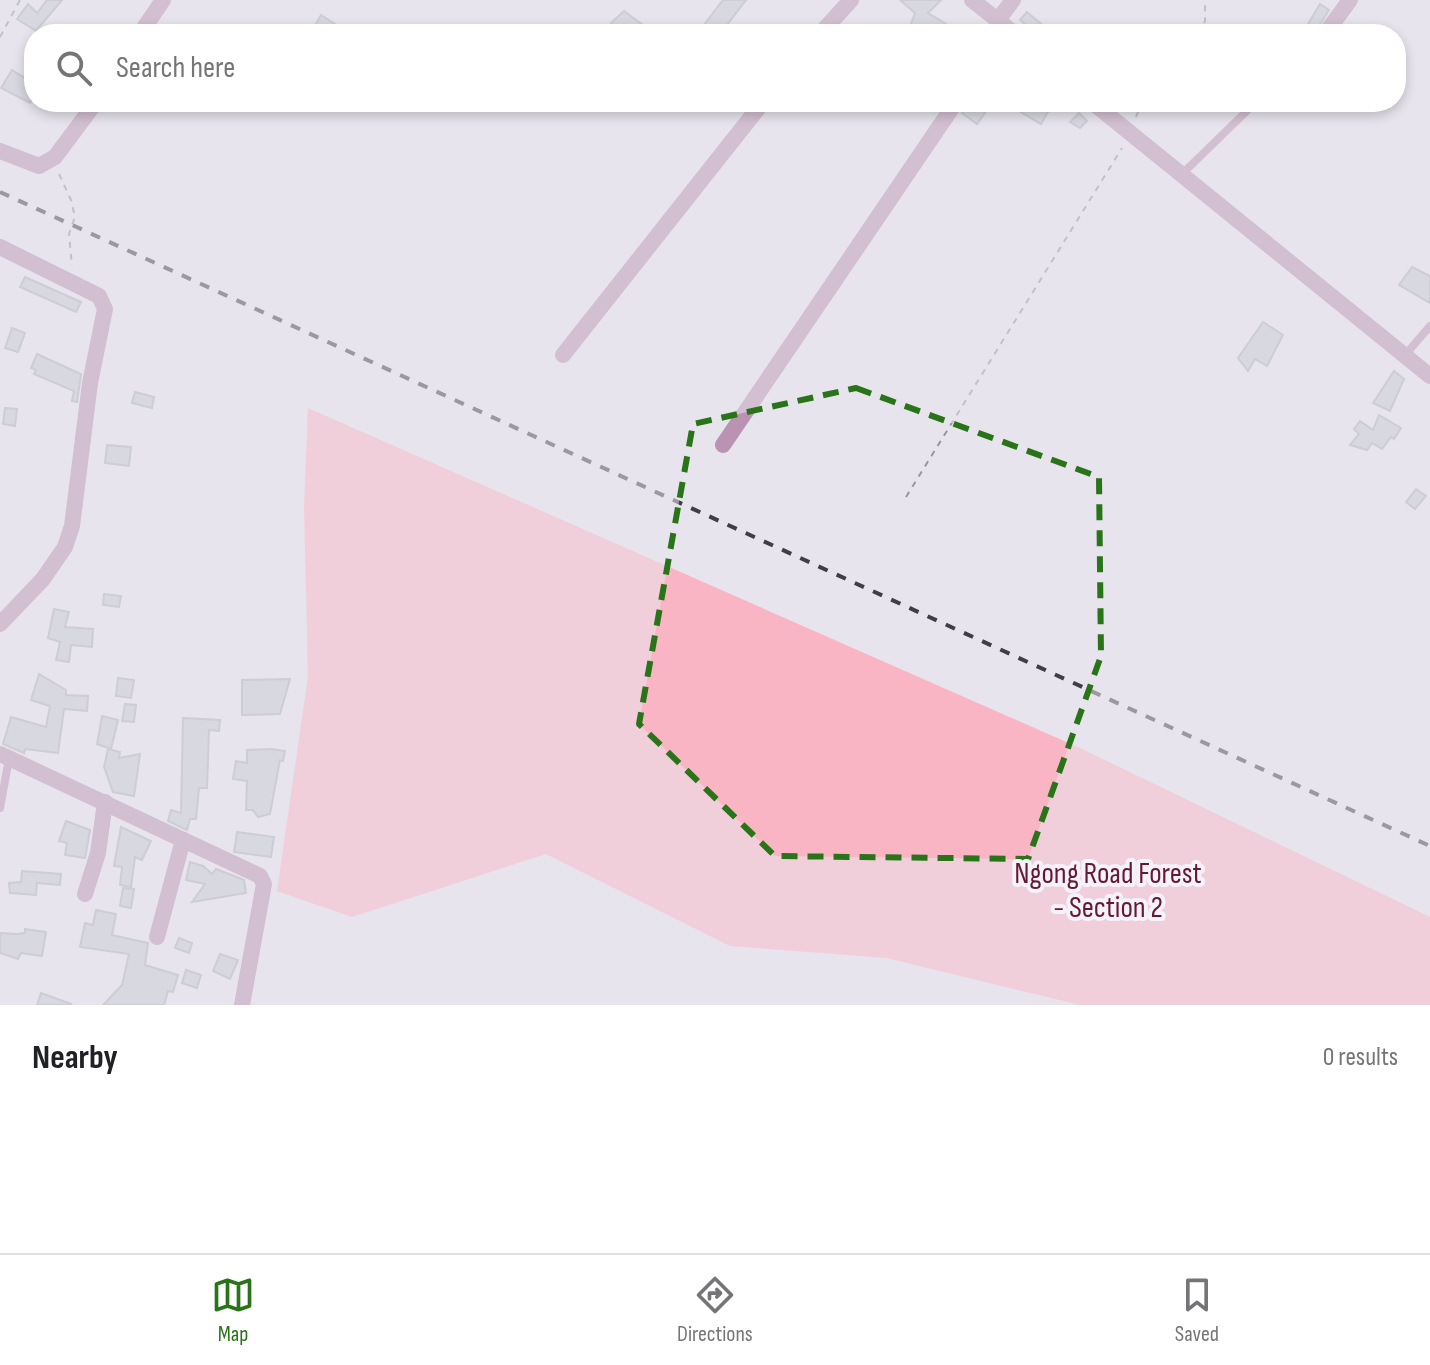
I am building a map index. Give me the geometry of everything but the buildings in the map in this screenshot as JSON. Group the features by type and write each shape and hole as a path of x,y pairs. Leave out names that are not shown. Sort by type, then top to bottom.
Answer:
{"street":[{"path":"147,24 163,0"},
{"path":"829,24 851,0"},
{"path":"972,0 1000,24"},
{"path":"1007,24 1013,0"},
{"path":"1332,24 1350,0"},
{"path":"0,151 39,166 55,157 89,112"},
{"path":"563,355 755,112"},
{"path":"723,445 949,112"},
{"path":"1103,112 1430,376"},
{"path":"0,247 99,296 105,309 90,383 72,526 65,547 43,579 0,624"},
{"path":"5,756 263,879 242,1005"},
{"path":"85,894 98,853 105,802"},
{"path":"157,937 183,840"}],"lane":[{"path":"1180,175 1246,112"},
{"path":"1405,355 1430,326"},
{"path":"0,808 5,756"}],"path":[{"path":"0,37 20,0"},
{"path":"1204,24 1205,5"},
{"path":"906,497 1130,136"},
{"path":"55,157 75,217 69,234 73,255 69,281"}],"highlighted area":[{"path":"856,388 1099,477 1101,656 1028,859 775,856 639,724 693,424"}],"green space":[{"name":"Ngong Road Forest - Section 2","path":"308,408 1080,748 1430,917 1430,1005 1080,1005 886,958 730,946 546,854 352,917 277,891 308,676 304,507"}],"railway":[{"path":"0,192 1430,846"}]}
